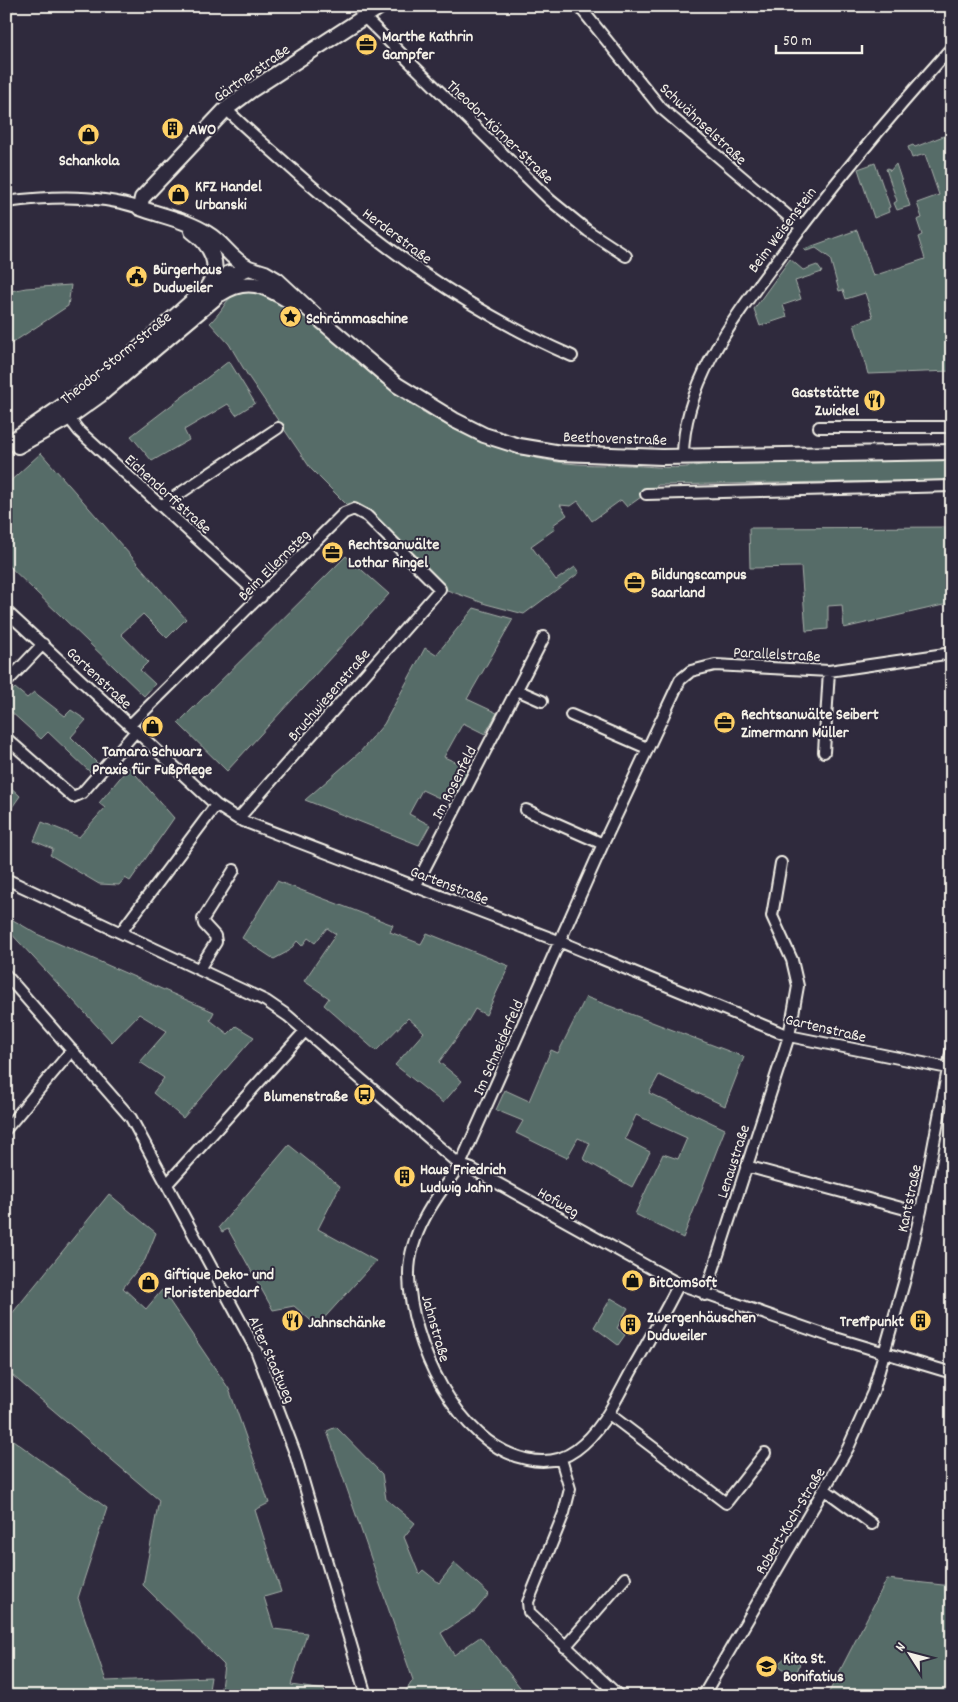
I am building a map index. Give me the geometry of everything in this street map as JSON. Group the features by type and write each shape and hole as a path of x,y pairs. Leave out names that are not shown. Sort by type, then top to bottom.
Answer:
{"street":[{"name":"Gärtnerstraße","path":"140,208 147,192 226,109 250,91 381,6"},
{"name":"Schwähnselstraße","path":"580,6 661,108 801,226"},
{"name":"Theodor-Körner-Straße","path":"364,17 550,200 588,231 626,256"},
{"name":"Beim Weisenstein","path":"683,457 684,437 704,372 742,307 801,226 845,171 952,46"},
{"name":"Herderstraße","path":"226,109 323,196 415,269 506,325 572,356"},
{"name":"Beethovenstraße","path":"6,202 28,199 75,198 125,203 209,234 219,242 230,257 249,268 266,273 277,280 318,318 397,385 436,411 484,435 519,446 561,454 683,457 952,452"},
{"name":"Beethovenstraße","path":"172,220 194,232 204,242 216,267 244,284 264,287 318,318"},
{"path":"230,257 229,275 249,268"},
{"path":"210,294 216,274 216,267"},
{"name":"Theodor-Storm-Straße","path":"6,452 27,443 65,413 210,294 229,275"},
{"path":"210,294 244,284"},
{"name":"Theodor-Storm-Straße","path":"6,445 65,413"},
{"name":"Eichendorffstraße","path":"65,413 79,431 261,597"},
{"path":"819,427 952,427"},
{"path":"161,506 278,428"},
{"path":"646,494 952,486"},
{"name":"Beim Ellernsteg","path":"6,738 64,791 73,797 82,793 133,728 344,513 354,509 367,516 440,589"},
{"name":"Bruchwiesenstraße","path":"238,819 440,589"},
{"name":"Gartenstraße","path":"6,611 216,806 238,819 561,942 789,1036 948,1068"},
{"name":"Im Rosenfeld","path":"415,888 544,636"},
{"path":"6,683 43,644"},
{"name":"Parallelstraße","path":"561,942 603,844 676,686 691,671 718,665 829,671 952,653"},
{"path":"824,752 829,671"},
{"path":"516,690 542,701"},
{"path":"571,715 647,748"},
{"path":"121,932 216,806"},
{"path":"526,810 603,844"},
{"name":"Lenaustraße","path":"705,1295 789,1036 797,998 797,980 792,960 772,916 781,863"},
{"path":"199,969 216,942 216,936 204,924 203,919 234,870"},
{"name":"Hofweg","path":"6,878 266,1001 305,1031 460,1165 472,1169 679,1284 705,1295 832,1337 952,1373"},
{"name":"Im Schneiderfeld","path":"460,1165 561,942"},
{"name":"Alter Stadtweg","path":"6,975 132,1118 262,1362 295,1453 366,1696"},
{"path":"168,1184 305,1031"},
{"name":"Kantstraße","path":"885,1352 921,1211 952,1048"},
{"path":"6,1129 72,1050"},
{"name":"Jahnstraße","path":"460,1165 430,1207 412,1252 409,1276 412,1305 427,1358 450,1400 478,1434 499,1450 515,1456 537,1460 561,1459"},
{"path":"746,1166 909,1210 921,1211"},
{"path":"619,1696 528,1612 528,1602 564,1513 570,1489 561,1459 593,1435 608,1414 679,1284"},
{"name":"Robert-Koch-Straße","path":"703,1696 824,1489 861,1421 885,1352"},
{"path":"608,1414 726,1503 765,1453"},
{"path":"824,1489 872,1524"},
{"path":"565,1647 625,1578"}],"green space":[{"path":"952,127 952,371 868,374 854,324 873,317 865,293 846,299 843,290 839,291 830,258 816,248 806,251 804,249 857,230 873,276 925,259 918,237 922,235 917,220 922,218 917,203 939,195 925,154 912,158 908,147 913,145 915,147 946,135"},
{"path":"875,163 890,207 888,208 889,212 874,218 858,169"},
{"path":"896,164 910,206 897,210 894,203 897,201 886,169 888,168 890,171"},
{"path":"790,259 803,270 817,265 822,272 795,281 801,299 783,305 787,317 760,326 754,309"},
{"path":"71,285 68,306 6,347 6,292 26,288"},
{"path":"253,288 283,303 315,324 379,381 411,404 474,438 520,454 572,464 674,468 708,463 952,460 952,480 658,485 627,507 621,500 592,521 578,501 571,506 560,505 567,515 553,525 555,529 531,546 556,580 575,567 579,573 524,614 486,604 447,590 368,511 356,504 347,505 311,469 248,376 229,344 210,323 227,301 243,291"},
{"path":"229,361 255,403 236,415 228,404 184,430 189,440 152,461 131,436"},
{"path":"41,453 186,619 167,638 143,614 121,634 148,662 140,670 155,684 144,696 6,563 6,485"},
{"path":"952,527 952,603 844,628 842,605 828,606 828,629 806,631 801,567 750,568 749,528"},
{"path":"346,556 389,594 227,771 178,723"},
{"path":"474,608 513,619 467,699 497,713 485,734 463,723 444,757 469,768 452,804 422,790 409,814 430,825 419,845 305,800 360,752 384,724 425,648 436,655"},
{"path":"15,688 27,698 34,692 65,716 71,710 86,720 71,737 98,764 90,772 48,732 41,739 10,711 6,714 6,697"},
{"path":"129,767 174,818 130,881 125,878 119,885 99,884 50,855 53,849 34,841 42,822 79,837 105,808 99,803"},
{"path":"6,783 20,796 6,816"},
{"path":"277,881 393,925 390,932 421,944 427,933 509,966 486,1015 475,1009 464,1028 439,1062 462,1081 443,1103 395,1065 424,1032 408,1018 376,1051 324,1005 329,998 304,981 336,934 327,928 315,943 308,938 302,946 297,941 289,951 274,959 242,938"},
{"path":"6,916 39,935 214,1012 210,1020 228,1034 236,1026 254,1037 183,1118 153,1093 164,1078 140,1062 167,1031 139,1014 112,1042 6,928"},
{"path":"586,997 744,1057 725,1106 659,1075 649,1093 725,1129 683,1238 635,1214 663,1154 678,1159 687,1138 636,1115 625,1139 650,1152 632,1187 583,1159 590,1143 578,1138 567,1158 516,1133 523,1121 496,1110 505,1090 529,1101 551,1050 558,1053"},
{"path":"289,1145 340,1186 318,1229 376,1261 317,1326 294,1306 273,1310 228,1229 222,1232 219,1227"},
{"path":"109,1194 156,1233 145,1260 123,1288 146,1309 162,1290 229,1389 269,1503 255,1510 281,1592 264,1597 274,1629 307,1633 291,1685 324,1690 326,1696 220,1696 224,1665 143,1585 159,1500 6,1370 6,1321"},
{"path":"611,1298 628,1308 617,1328 625,1335 618,1345 594,1327"},
{"path":"336,1427 382,1474 386,1499 415,1523 404,1537 419,1574 423,1570 439,1583 455,1563 489,1594 475,1611 441,1633 454,1655 480,1637 527,1696 408,1696 405,1692 413,1680 327,1431"},
{"path":"6,1435 107,1508 78,1598 106,1681 211,1677 208,1696 6,1696"},
{"path":"887,1579 952,1586 952,1696 827,1696"},
{"path":"790,1653 800,1663 794,1681 778,1664"}],"place":[{"name":"Marthe Kathrin Gampfer","path":"366,44"},
{"name":"AWO","path":"173,128"},
{"name":"Schankola","path":"89,135"},
{"name":"KFZ Handel Urbanski","path":"179,194"},
{"name":"Bürgerhaus Dudweiler","path":"137,277"},
{"name":"Schrämmaschine","path":"290,317"},
{"name":"Gaststätte Zwickel","path":"875,400"},
{"name":"Rechtsanwälte Lothar Ringel","path":"332,552"},
{"name":"Bildungscampus Saarland","path":"635,582"},
{"name":"Rechtsanwälte Seibert Zimermann Müller","path":"725,722"},
{"name":"Tamara Schwarz Praxis für Fußpflege","path":"152,726"},
{"name":"Blumenstraße","path":"364,1095"},
{"name":"Haus Friedrich Ludwig Jahn","path":"404,1177"},
{"name":"BitComSoft","path":"633,1281"},
{"name":"Giftique Deko- und Floristenbedarf","path":"148,1282"},
{"name":"Treffpunkt","path":"920,1320"},
{"name":"Jahnschänke","path":"292,1321"},
{"name":"Zwergenhäuschen Dudweiler","path":"631,1325"},
{"name":"Kita St. Bonifatius","path":"767,1666"}]}
